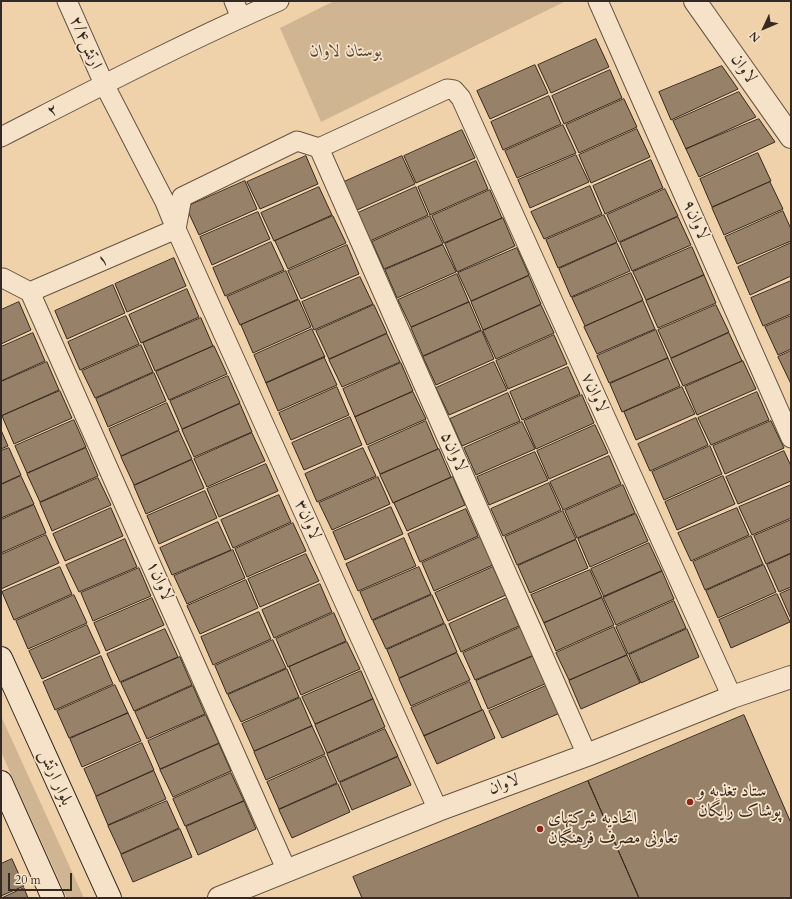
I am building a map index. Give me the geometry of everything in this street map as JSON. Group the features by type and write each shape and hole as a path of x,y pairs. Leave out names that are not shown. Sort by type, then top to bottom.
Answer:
{"street":[{"name":"۲/۴ارتش","path":"67,1 104,84 166,202 176,229"},
{"name":"۲","path":"1,137 104,84 237,9 279,1"},
{"name":"۹لاوان","path":"598,1 791,438"},
{"name":"لاوان","path":"695,1 791,137"},
{"name":"۷لاوان","path":"319,148 447,89 454,90 462,98 732,697"},
{"path":"176,229 182,197 297,141 319,148"},
{"name":"۵لاوان","path":"319,148 587,755"},
{"name":"۱","path":"30,292 176,229"},
{"name":"۳لاوان","path":"176,229 438,810"},
{"path":"1,278 30,292"},
{"name":"۱لاوان","path":"30,292 288,871"},
{"name":"بلوار ارتش","path":"1,658 110,898"},
{"name":"لاوان","path":"219,898 438,810 587,755 732,697 791,677"},
{"path":"1,782 53,898"}],"green space":[{"name":"بوستان لاوان","path":"334,1 566,1 321,122 280,28"},
{"path":"1,716 84,898 67,898 1,752"}],"building":[{"path":"596,39 609,67 551,93 538,65"},
{"path":"535,65 548,93 490,119 477,91"},
{"path":"722,66 738,89 671,120 659,92"},
{"path":"610,70 622,98 564,124 552,96"},
{"path":"739,92 756,117 686,149 673,121"},
{"path":"549,96 561,124 503,150 491,122"},
{"path":"624,99 637,127 579,153 566,125"},
{"path":"759,119 775,142 699,177 686,149"},
{"path":"563,125 576,153 517,178 505,151"},
{"path":"637,129 650,157 591,183 579,155"},
{"path":"462,130 475,158 416,183 404,156"},
{"path":"758,153 771,181 712,207 700,179"},
{"path":"576,155 589,182 530,208 518,180"},
{"path":"306,156 318,184 260,209 247,182"},
{"path":"402,156 415,184 357,210 344,182"},
{"path":"651,160 663,188 605,214 593,186"},
{"path":"476,161 488,189 430,215 418,187"},
{"path":"245,181 257,209 199,235 186,207"},
{"path":"770,182 783,209 724,235 712,208"},
{"path":"590,186 602,214 544,239 531,212"},
{"path":"319,187 332,215 274,241 261,213"},
{"path":"416,187 428,215 370,241 358,213"},
{"path":"665,189 678,216 619,242 607,215"},
{"path":"490,190 502,218 444,243 432,216"},
{"path":"783,211 791,229 791,241 737,264 725,237"},
{"path":"258,212 270,239 212,265 200,237"},
{"path":"604,215 617,242 558,268 546,240"},
{"path":"333,216 346,243 288,269 275,241"},
{"path":"430,216 443,244 384,269 372,242"},
{"path":"678,217 691,245 632,271 620,243"},
{"path":"503,218 515,246 457,272 445,244"},
{"path":"271,242 284,270 225,296 213,268"},
{"path":"617,243 630,271 571,297 559,269"},
{"path":"791,243 791,276 750,295 738,267"},
{"path":"347,245 359,274 301,299 288,271"},
{"path":"443,245 456,272 397,298 385,270"},
{"path":"692,247 704,275 646,300 633,272"},
{"path":"517,248 529,275 471,301 458,273"},
{"path":"174,258 186,286 127,312 115,284"},
{"path":"286,271 298,299 240,325 227,297"},
{"path":"631,273 643,300 585,326 572,298"},
{"path":"457,274 469,302 411,327 398,300"},
{"path":"704,275 716,303 658,328 646,301"},
{"path":"529,276 541,304 483,330 471,302"},
{"path":"360,277 373,304 314,330 302,302"},
{"path":"791,281 791,314 763,326 751,298"},
{"path":"113,285 125,313 67,339 55,311"},
{"path":"187,289 199,317 141,343 129,315"},
{"path":"299,300 311,327 253,353 241,325"},
{"path":"643,301 655,329 597,354 584,327"},
{"path":"19,302 31,330 1,344 1,310"},
{"path":"469,302 481,330 423,356 411,328"},
{"path":"374,305 387,333 329,359 316,331"},
{"path":"541,305 554,333 496,359 483,331"},
{"path":"716,305 729,332 671,358 658,330"},
{"path":"126,316 139,344 80,370 68,342"},
{"path":"791,316 791,349 778,355 765,327"},
{"path":"201,318 213,346 155,371 143,343"},
{"path":"312,329 325,357 266,383 254,355"},
{"path":"656,330 668,358 609,383 597,356"},
{"path":"482,331 494,359 436,385 423,357"},
{"path":"33,333 45,361 1,381 1,347"},
{"path":"729,333 742,361 683,386 671,359"},
{"path":"387,334 400,362 342,387 329,360"},
{"path":"554,335 567,364 508,389 496,361"},
{"path":"141,345 153,372 95,398 82,371"},
{"path":"214,346 227,374 169,400 156,372"},
{"path":"791,351 791,384 778,357"},
{"path":"324,357 337,385 278,411 266,383"},
{"path":"668,358 680,386 622,412 610,384"},
{"path":"743,361 756,389 697,415 685,387"},
{"path":"47,362 59,390 1,416 1,382"},
{"path":"494,362 507,390 449,415 436,388"},
{"path":"401,363 413,391 355,417 343,389"},
{"path":"568,367 580,394 522,420 510,392"},
{"path":"154,373 166,401 108,427 96,399"},
{"path":"228,376 240,403 182,429 170,401"},
{"path":"337,387 349,415 291,440 279,413"},
{"path":"682,387 695,414 636,440 624,412"},
{"path":"60,391 72,418 14,444 2,416"},
{"path":"413,392 426,419 367,445 355,417"},
{"path":"757,392 769,420 711,445 698,418"},
{"path":"508,393 520,421 462,446 450,419"},
{"path":"582,395 594,423 536,449 524,421"},
{"path":"167,403 179,430 121,456 109,429"},
{"path":"240,404 252,432 194,457 182,430"},
{"path":"350,417 362,445 304,470 292,443"},
{"path":"696,418 708,445 650,471 638,444"},
{"path":"74,420 86,447 27,473 15,446"},
{"path":"426,421 438,449 380,474 368,447"},
{"path":"771,421 784,448 725,474 713,446"},
{"path":"522,422 535,449 476,475 464,448"},
{"path":"595,425 608,453 549,479 537,451"},
{"path":"1,430 8,446 1,449"},
{"path":"179,431 192,459 134,485 121,457"},
{"path":"252,433 265,461 207,487 194,459"},
{"path":"710,446 722,474 664,500 652,472"},
{"path":"9,448 21,475 1,484 1,451"},
{"path":"86,448 98,476 40,502 27,474"},
{"path":"363,448 376,476 317,502 305,474"},
{"path":"439,449 451,477 393,503 380,475"},
{"path":"784,451 791,466 791,481 738,504 726,477"},
{"path":"535,452 548,480 489,505 477,477"},
{"path":"609,456 621,484 563,510 550,482"},
{"path":"192,460 204,488 146,514 134,486"},
{"path":"266,464 278,491 219,517 207,489"},
{"path":"21,476 34,504 1,518 1,485"},
{"path":"723,476 735,504 677,530 665,502"},
{"path":"378,477 390,504 332,530 319,503"},
{"path":"453,477 465,505 407,531 394,503"},
{"path":"98,478 111,505 52,531 40,503"},
{"path":"549,483 561,510 503,536 491,509"},
{"path":"623,485 635,513 577,538 565,511"},
{"path":"791,485 791,518 752,535 739,507"},
{"path":"205,491 217,518 159,544 147,516"},
{"path":"279,495 291,522 233,548 221,520"},
{"path":"34,505 46,533 1,553 1,520"},
{"path":"391,507 403,534 345,560 333,532"},
{"path":"111,508 123,536 65,561 53,534"},
{"path":"737,508 749,535 691,561 678,533"},
{"path":"466,509 478,536 420,562 408,534"},
{"path":"563,511 576,539 517,565 505,537"},
{"path":"636,514 648,541 590,567 578,539"},
{"path":"791,520 791,553 766,564 754,536"},
{"path":"218,522 231,550 172,575 160,548"},
{"path":"293,523 306,551 247,577 235,549"},
{"path":"46,535 59,563 1,589 1,555"},
{"path":"751,536 763,564 705,590 693,562"},
{"path":"480,537 493,565 434,591 422,563"},
{"path":"404,538 416,566 358,591 346,564"},
{"path":"125,539 137,567 79,592 66,565"},
{"path":"576,540 588,568 530,593 518,566"},
{"path":"649,543 662,571 604,597 591,569"},
{"path":"233,550 245,578 187,604 174,576"},
{"path":"306,554 319,581 260,607 248,579"},
{"path":"791,554 791,587 779,592 767,565"},
{"path":"764,565 776,592 718,618 706,591"},
{"path":"60,567 72,594 14,620 2,592"},
{"path":"419,567 431,594 372,620 360,592"},
{"path":"493,567 506,595 448,621 435,593"},
{"path":"139,568 151,596 93,621 81,593"},
{"path":"590,570 602,597 544,623 531,595"},
{"path":"662,571 674,599 616,625 603,597"},
{"path":"246,580 258,608 200,634 187,606"},
{"path":"320,584 332,612 274,638 262,610"},
{"path":"791,589 791,619 780,594"},
{"path":"777,594 790,622 731,648 719,620"},
{"path":"74,595 87,623 28,649 16,621"},
{"path":"432,595 444,623 386,649 373,621"},
{"path":"152,598 164,625 106,651 94,623"},
{"path":"507,598 519,626 461,652 449,624"},
{"path":"602,598 614,625 556,651 544,623"},
{"path":"674,601 686,628 628,654 616,627"},
{"path":"259,612 271,639 213,665 201,637"},
{"path":"334,613 346,641 288,667 276,639"},
{"path":"445,624 457,652 399,678 387,650"},
{"path":"87,625 100,653 42,679 29,651"},
{"path":"521,627 534,655 475,680 463,653"},
{"path":"614,627 627,655 569,680 556,653"},
{"path":"165,629 178,657 120,682 107,654"},
{"path":"687,629 699,657 641,683 629,655"},
{"path":"273,640 286,668 227,694 215,666"},
{"path":"347,642 360,669 301,695 289,667"},
{"path":"457,653 470,680 411,706 399,679"},
{"path":"627,655 640,683 581,709 569,681"},
{"path":"101,656 113,684 55,710 43,682"},
{"path":"534,656 547,683 488,709 476,681"},
{"path":"180,657 192,685 134,711 121,683"},
{"path":"287,669 299,697 241,722 228,695"},
{"path":"361,671 373,699 315,724 302,697"},
{"path":"470,682 482,710 424,736 411,708"},
{"path":"115,685 128,713 69,738 57,711"},
{"path":"548,685 560,713 502,738 489,711"},
{"path":"193,686 205,714 147,739 135,712"},
{"path":"300,698 312,726 254,751 242,724"},
{"path":"373,699 385,727 327,753 315,725"},
{"path":"483,710 495,738 437,764 424,736"},
{"path":"128,713 141,741 82,767 70,739"},
{"path":"206,715 219,743 160,769 148,741"},
{"name":"ستاد تغذیه و پوشاک رایگان","path":"744,715 791,823 791,898 639,898 588,781"},
{"path":"312,726 325,754 266,780 254,752"},
{"path":"385,729 398,756 339,782 327,754"},
{"path":"142,743 154,770 96,796 84,769"},
{"path":"219,744 231,771 173,797 160,770"},
{"path":"325,756 337,783 279,809 267,782"},
{"path":"398,757 411,785 352,810 340,783"},
{"path":"154,771 166,799 108,825 96,797"},
{"path":"231,773 244,801 185,826 173,799"},
{"name":"اتحادیه شرکتهای تعاونی مصرف فرهنگیان","path":"588,781 639,898 362,898 353,877"},
{"path":"338,784 350,812 292,838 279,810"},
{"path":"167,801 179,828 121,854 108,826"},
{"path":"244,801 256,829 198,855 186,827"},
{"path":"180,829 192,857 133,882 121,855"},
{"path":"12,859 24,886 1,896 1,864"},
{"path":"24,888 28,898 2,898"}],"place":[{"name":"ستاد تغذیه و پوشاک رایگان","path":"690,802"},
{"name":"اتحادیه شرکتهای تعاونی مصرف فرهنگیان","path":"540,829"}]}
